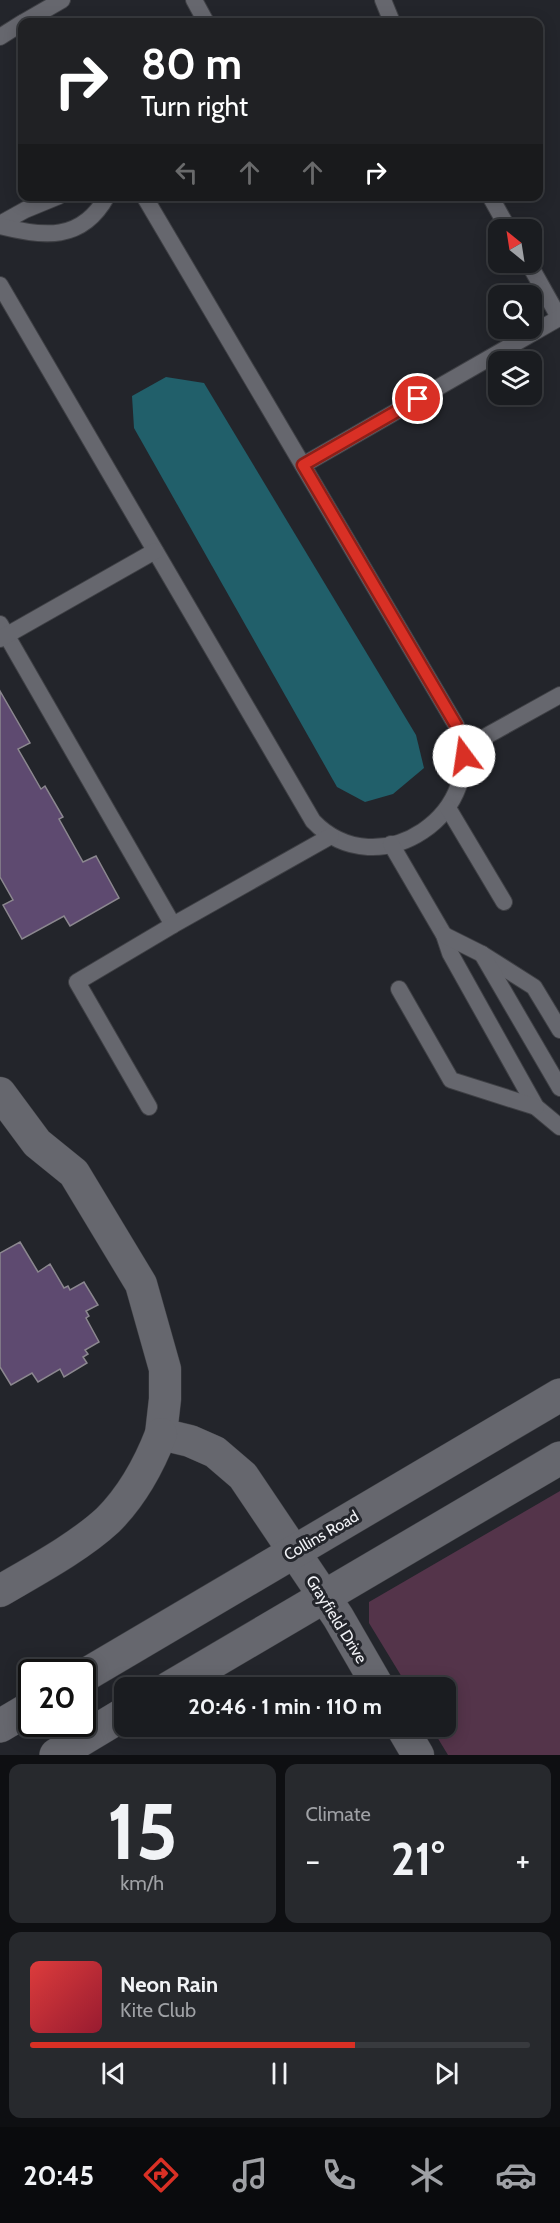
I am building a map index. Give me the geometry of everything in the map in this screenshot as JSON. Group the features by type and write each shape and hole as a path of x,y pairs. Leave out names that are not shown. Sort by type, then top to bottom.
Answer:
{"main road":[{"name":"Collins Road","path":"96,1669 560,1395"},
{"path":"188,1677 560,1458"},
{"path":"0,1726 18,1715"},
{"path":"56,1755 114,1720"}],"street":[{"path":"0,1093 37,1143 74,1173 141,1284 165,1369 165,1399 161,1434 147,1470 108,1520 60,1555 0,1591"},
{"name":"Grayfield Drive","path":"161,1434 190,1441 215,1452 243,1476 324,1596 372,1677"},
{"path":"408,1737 418,1755"}],"lane":[{"path":"31,18 62,0"},
{"path":"194,0 204,18"},
{"path":"383,0 390,18"},
{"path":"0,37 18,26"},
{"path":"0,225 25,210 47,201"},
{"path":"0,225 34,234 56,234 73,230 100,210 104,201"},
{"path":"0,285 313,821 331,836 357,846 403,842 426,831 448,808 463,773 463,749 456,725 147,201"},
{"path":"493,201 503,219"},
{"path":"303,465 560,319 534,273"},
{"path":"155,551 2,633 173,925"},
{"path":"463,749 560,695"},
{"path":"448,808 504,902"},
{"path":"149,1107 77,982 331,836"},
{"path":"391,844 444,935 450,954 536,1107 560,1127"},
{"path":"444,935 482,954 534,987 560,1030"},
{"path":"482,954 560,1088"},
{"path":"399,989 451,1080 536,1107"}],"shaded area":[{"path":"560,1491 560,1755 448,1755 437,1737 456,1737 456,1677 402,1677 369,1623 369,1602"}],"water":[{"path":"166,377 204,383 416,735 424,768 393,794 365,802 337,787 134,428 132,396"}],"building":[{"path":"0,691 30,743 18,749 41,789 45,786 63,817 59,819 83,862 96,856 119,898 70,926 64,916 22,939 3,905 13,900 0,877"},
{"path":"20,1242 38,1272 50,1264 64,1288 68,1286 70,1290 84,1282 98,1305 86,1311 89,1316 86,1318 99,1342 85,1350 88,1354 83,1357 87,1363 64,1377 60,1369 38,1382 32,1373 11,1385 0,1367 0,1253"}],"route":[{"path":"418,399 303,465 456,725 464,756"}]}
